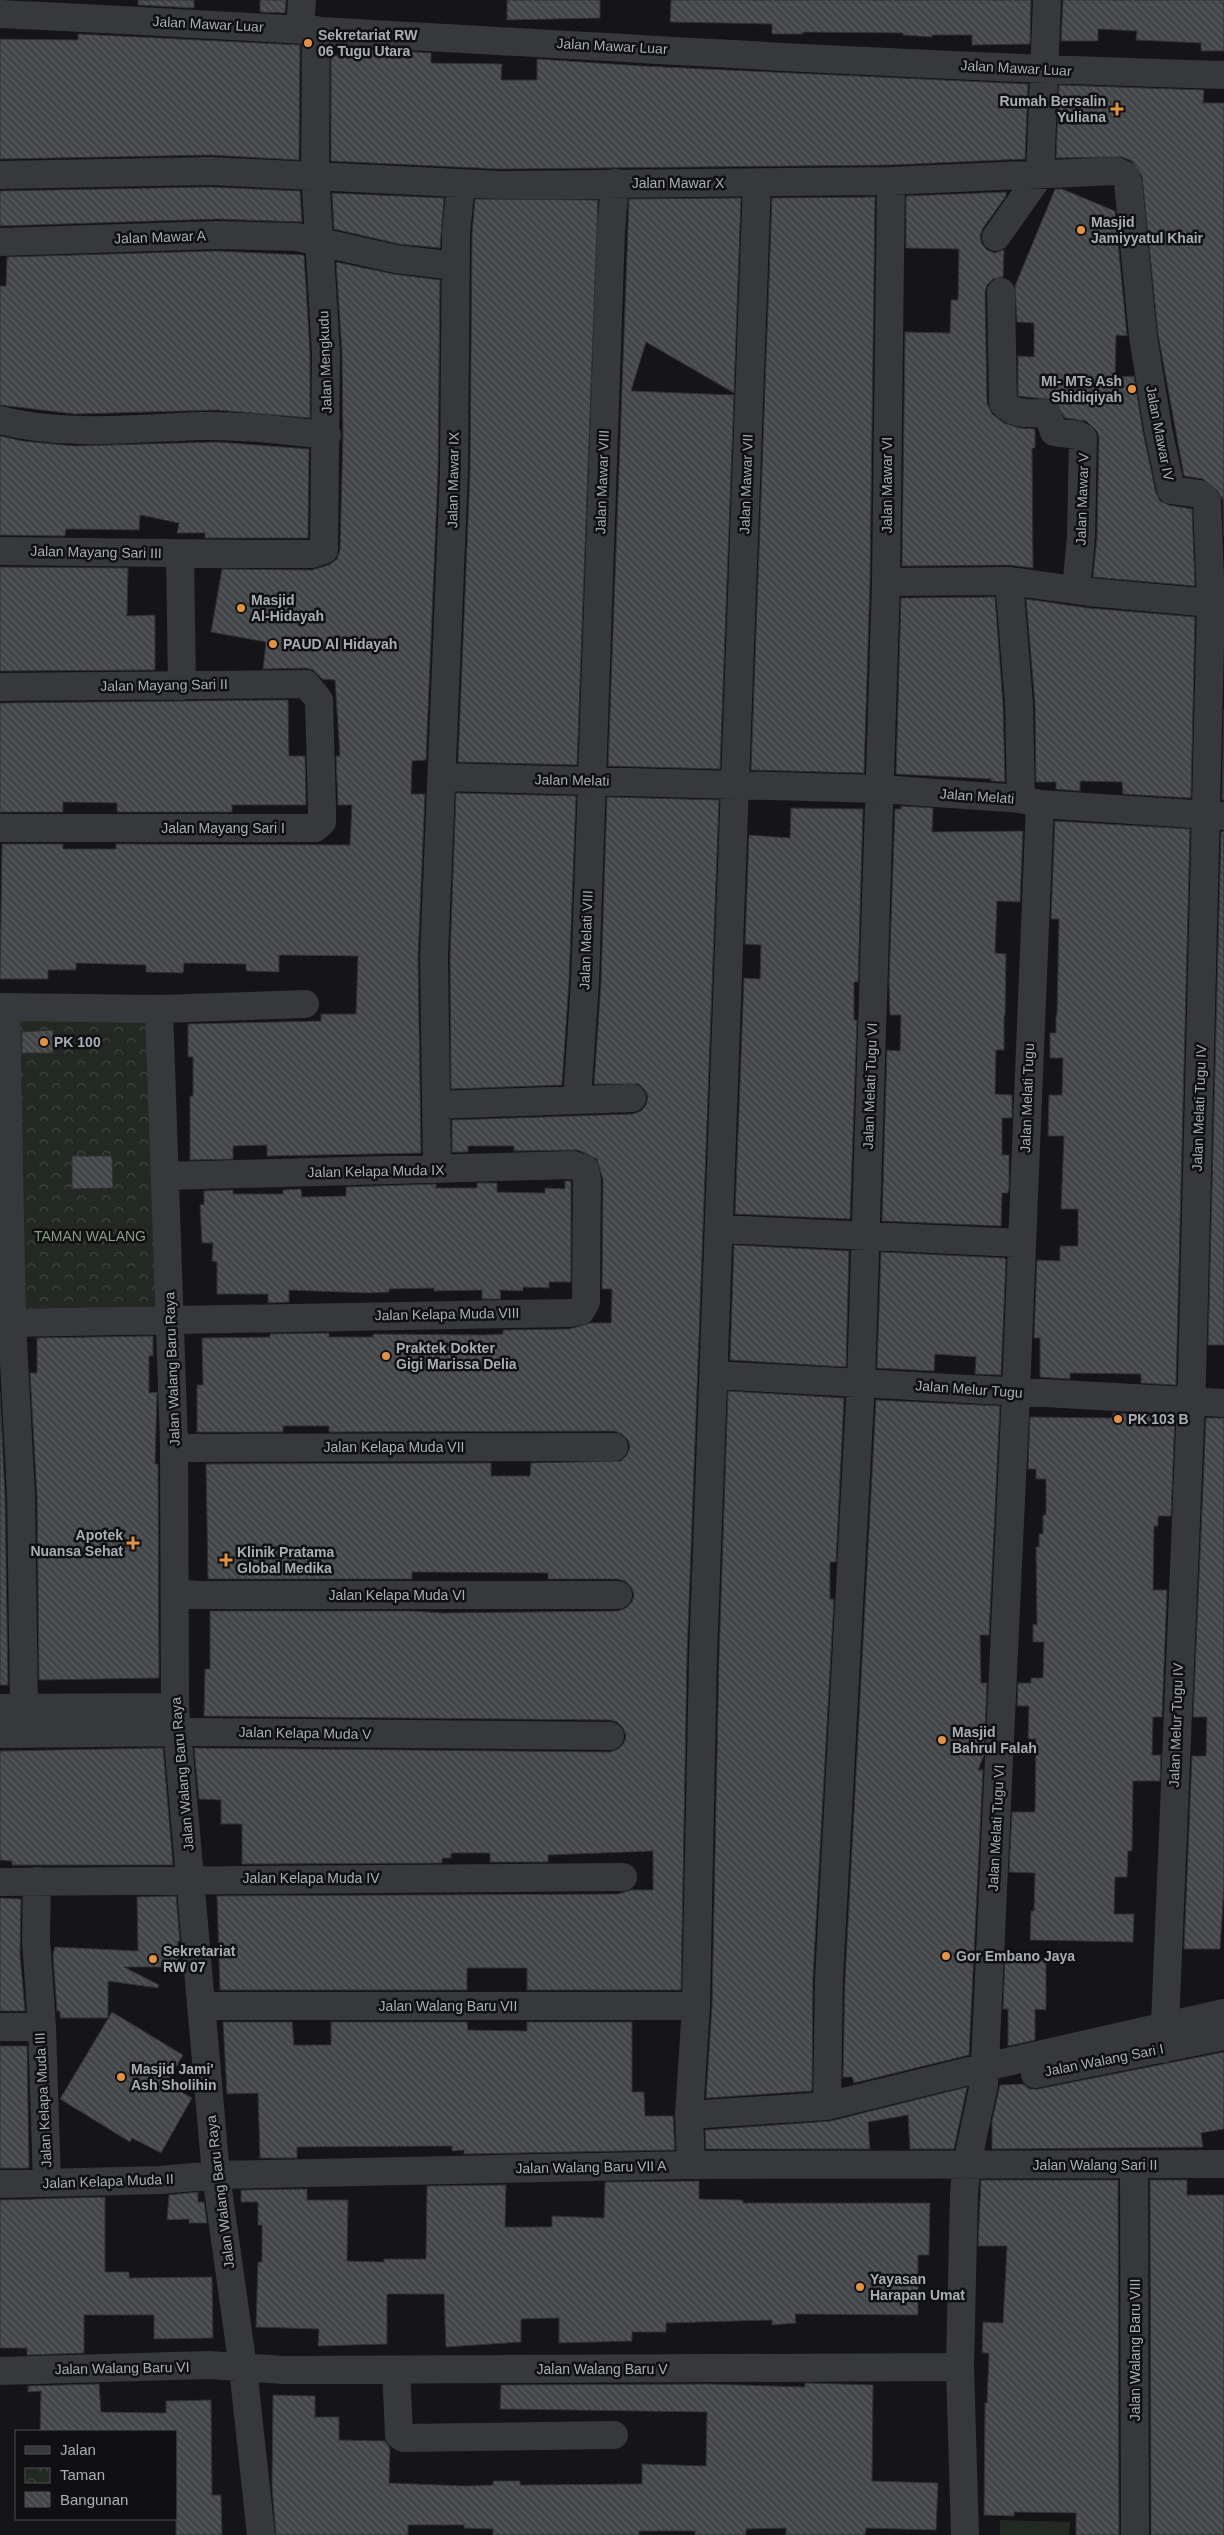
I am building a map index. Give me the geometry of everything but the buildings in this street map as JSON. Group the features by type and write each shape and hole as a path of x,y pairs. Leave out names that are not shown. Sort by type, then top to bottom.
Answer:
{"street":[{"name":"Jalan Mengkudu","path":"180,554 311,554 324,550 327,435 326,353 308,29 302,0"},
{"path":"996,237 1040,175 1047,0"},
{"name":"Jalan Mawar Luar","path":"0,14 308,29 1044,70 1224,74"},
{"name":"Jalan Mawar X","path":"0,175 210,171 316,178 461,184 757,183 892,180 1116,171 1125,175"},
{"name":"Jalan Mawar IV","path":"1125,175 1128,182 1143,336 1158,429 1171,490 1200,494 1207,501 1211,603 1210,705 1215,815"},
{"name":"Jalan Mawar VI","path":"880,789 886,582 892,180"},
{"name":"Jalan Mawar VIII","path":"592,780 610,251 615,183"},
{"name":"Jalan Mawar VII","path":"691,2166 689,2115 696,2006 704,1657 757,183"},
{"name":"Jalan Mawar IX","path":"443,777 454,473 456,266 461,184"},
{"name":"Jalan Mawar A","path":"0,242 217,235 297,237 396,259 456,266"},
{"name":"Jalan Mawar V","path":"1001,292 1003,403 1008,409 1017,412 1047,412 1054,432 1078,435 1083,438 1081,537 1076,590"},
{"path":"0,420 20,426 63,430 202,426 327,435"},
{"name":"Jalan Mayang Sari III","path":"0,551 180,554 182,686"},
{"path":"886,582 1009,581 1076,590 1211,603"},
{"path":"1009,581 1019,703 1030,801"},
{"name":"Jalan Mayang Sari II","path":"0,686 306,684 319,700"},
{"name":"Jalan Mayang Sari I","path":"0,828 315,828 322,822 319,700"},
{"path":"437,1169 434,957 443,777"},
{"name":"Jalan Melati","path":"443,777 880,789 1215,815"},
{"name":"Jalan Melati VIII","path":"578,1100 585,982 592,780"},
{"name":"Jalan Melati Tugu VI","path":"827,2106 829,1978 860,1382 880,789"},
{"name":"Jalan Melati Tugu","path":"1016,1392 1030,801"},
{"name":"Jalan Melati Tugu IV","path":"1190,1401 1215,815"},
{"path":"177,1720 12,1708 21,1495 12,1323 3,1007 159,1010 305,1004"},
{"name":"Jalan Walang Baru Raya","path":"159,1010 174,1445 177,1720 216,2175 243,2368 261,2535"},
{"path":"436,1105 632,1098"},
{"name":"Jalan Kelapa Muda IX","path":"166,1176 573,1165 585,1169"},
{"name":"Jalan Kelapa Muda VIII","path":"170,1321 455,1313 569,1313 581,1311 586,1302 585,1169"},
{"path":"719,1229 1021,1243"},
{"path":"12,1323 170,1321"},
{"name":"Jalan Melur Tugu","path":"714,1375 1224,1403"},
{"name":"Jalan Melati Tugu VI","path":"965,2535 960,2367 967,2164 985,2076 1016,1392"},
{"name":"Jalan Melur Tugu IV","path":"1164,2038 1190,1401"},
{"name":"Jalan Kelapa Muda VII","path":"174,1445 188,1448 614,1447"},
{"name":"Jalan Kelapa Muda VI","path":"175,1593 197,1595 618,1595"},
{"name":"Jalan Kelapa Muda V","path":"0,1734 177,1720 610,1736"},
{"name":"Jalan Kelapa Muda IV","path":"0,1882 623,1877"},
{"path":"37,1881 36,1940 42,2027"},
{"name":"Jalan Walang Baru VII","path":"201,2006 696,2006"},
{"path":"1164,2038 1224,2013"},
{"name":"Jalan Kelapa Muda III","path":"0,2027 42,2027 47,2183"},
{"name":"Jalan Walang Sari I","path":"689,2115 827,2106 985,2076 1164,2038 1224,2036"},
{"name":"Jalan Walang Baru VII A","path":"216,2175 691,2166 967,2164"},
{"name":"Jalan Walang Sari II","path":"967,2164 1224,2164"},
{"name":"Jalan Walang Baru VIII","path":"1134,2165 1136,2535"},
{"name":"Jalan Kelapa Muda II","path":"0,2184 161,2180 216,2175"},
{"name":"Jalan Walang Baru VI","path":"0,2370 209,2365 243,2368"},
{"name":"Jalan Walang Baru V","path":"243,2368 396,2370 960,2367"},
{"path":"396,2370 399,2435 403,2438 614,2435"}],"green space":[{"name":"TAMAN WALANG","path":"9,1011 144,1012 155,1047 166,1318 20,1321"},
{"path":"1000,2520 1070,2522 1069,2535 1000,2535"}],"place":[{"name":"Sekretariat RW 06 Tugu Utara","path":"308,43"},
{"name":"Rumah Bersalin Yuliana","path":"1117,109"},
{"name":"Masjid Jamiyyatul Khair","path":"1081,230"},
{"name":"MI- MTs Ash Shidiqiyah","path":"1132,389"},
{"name":"Masjid Al-Hidayah","path":"241,608"},
{"name":"PAUD Al Hidayah","path":"273,644"},
{"name":"PK 100","path":"44,1042"},
{"name":"Praktek Dokter Gigi Marissa Delia","path":"386,1356"},
{"name":"PK 103 B","path":"1118,1419"},
{"name":"Apotek Nuansa Sehat","path":"133,1543"},
{"name":"Klinik Pratama Global Medika","path":"226,1560"},
{"name":"Masjid Bahrul Falah","path":"942,1740"},
{"name":"Gor Embano Jaya","path":"946,1956"},
{"name":"Sekretariat RW 07","path":"153,1959"},
{"name":"Masjid Jami' Ash Sholihin","path":"121,2077"},
{"name":"Yayasan Harapan Umat","path":"860,2287"}]}
